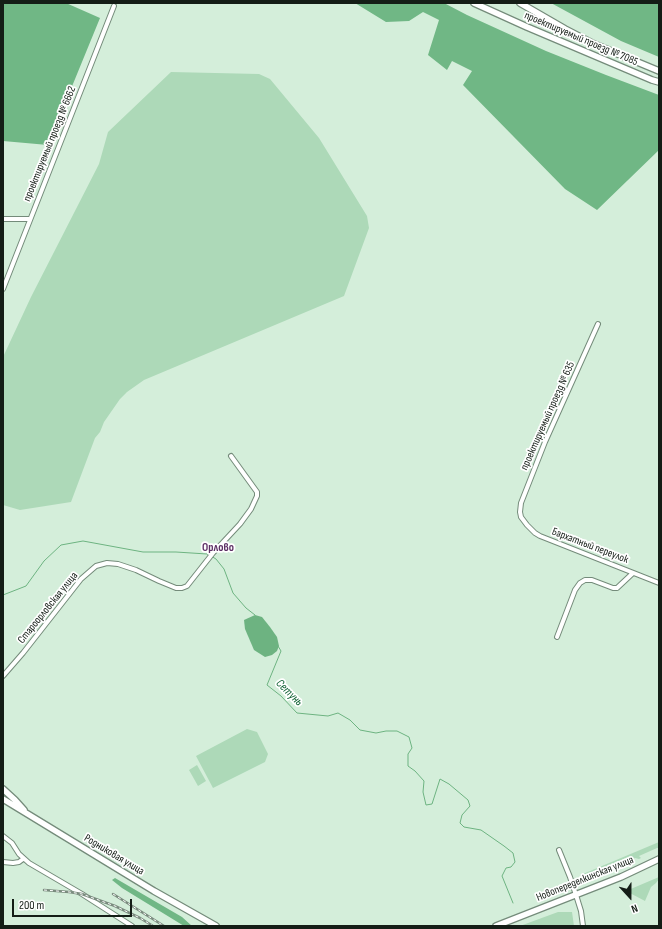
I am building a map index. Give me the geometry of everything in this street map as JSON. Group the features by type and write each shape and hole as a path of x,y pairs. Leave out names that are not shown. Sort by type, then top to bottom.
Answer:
{"main road":[{"name":"проектируемый проезд № 7085","path":"474,3 527,27 659,82"},
{"name":"проектируемый проезд № 7085","path":"520,3 588,41 659,72"},
{"path":"3,789 28,815"},
{"name":"Родниковая улица","path":"3,799 154,891 216,926"},
{"name":"Новопеределкинская улица","path":"496,926 620,877 659,859"}],"street":[{"name":"проектируемый проезд № 6662","path":"3,289 114,6"},
{"path":"3,219 30,220"},
{"name":"проектируемый проезд № 635","path":"521,517 521,503 539,456 598,324"},
{"name":"Староорловская улица","path":"3,676 82,579 96,566 107,563 118,564 136,570 176,588 187,586 213,553 240,524 251,509 257,496 257,492 231,456"},
{"name":"Бархатный переулок","path":"521,517 530,529 540,536 659,583"},
{"path":"557,637 575,590 580,583 585,580 592,580 613,588 617,588 633,572"},
{"path":"3,836 12,843 28,863 82,894 132,926"},
{"path":"559,850 576,895 581,911 583,926"},
{"path":"3,862 19,862 24,859"}],"shaded area":[{"path":"3,3 66,3 100,18 48,145 3,141"},
{"path":"355,3 444,3 546,51 659,95 659,150 597,210 565,189 463,85 472,71 452,61 447,70 428,55 439,20 423,12 409,21 386,22"},
{"path":"551,3 659,3 659,57 621,41"},
{"path":"171,72 259,74 270,79 319,138 367,216 369,228 344,296 144,380 127,392 120,399 104,422 100,432 95,438 71,502 20,510 3,505 3,357 31,297 99,164 108,132"},
{"path":"255,615 262,617 277,637 279,646 277,651 272,655 265,657 254,650 245,629 244,620"},
{"path":"247,729 257,732 268,754 265,762 213,788 196,756"},
{"path":"197,765 206,781 198,786 189,770"},
{"path":"659,842 659,848 639,856 641,858 635,858 622,864 625,865 620,867 617,866 600,873 603,875 583,883 583,874"},
{"path":"659,877 656,883 651,887 645,901 626,891"},
{"path":"115,878 182,917 192,926 184,926 122,888 112,880"},
{"path":"558,912 572,912 574,926 520,926"}],"waterway":[{"name":"Сетунь","path":"3,595 26,586 44,561 61,545 83,541 143,552 176,552 208,555"},
{"name":"Сетунь","path":"211,556 216,559 224,569 233,593 246,608 255,615"},
{"name":"Сетунь","path":"278,646 281,651 267,685 281,696 297,713 328,716 338,713 350,720 360,730 376,733 397,731 409,737 412,748 408,754 408,766 424,781 423,792 426,805 432,804 440,779 449,784 468,800 470,806 462,815 460,823 464,827 481,830 513,853 515,862 511,867 506,868 502,876 513,903"}],"railway":[{"path":"44,890 82,894 115,906 153,926"},
{"path":"113,894 164,926"}],"district":[{"name":"Орлово","path":"218,548"}]}
